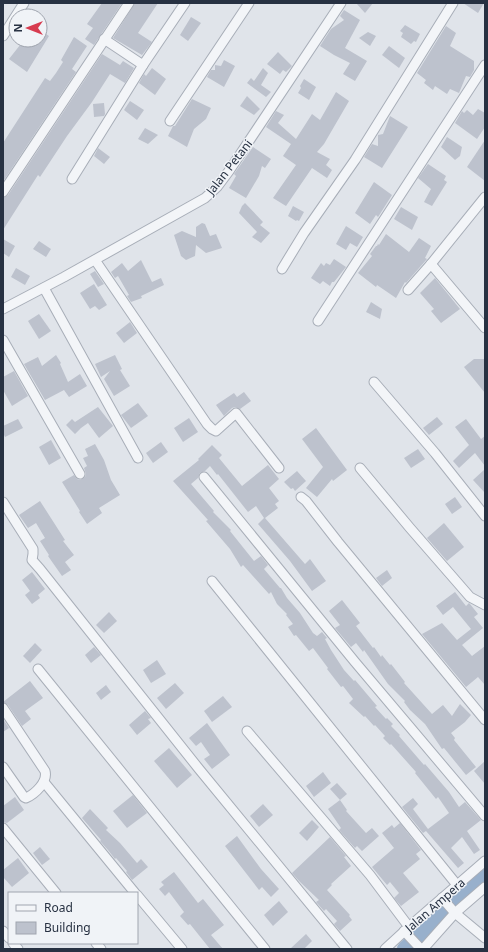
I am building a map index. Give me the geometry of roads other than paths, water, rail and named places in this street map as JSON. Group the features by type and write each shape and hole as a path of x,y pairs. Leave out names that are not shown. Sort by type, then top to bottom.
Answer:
{"street":[{"path":"3,36 24,3"},
{"path":"3,192 128,3"},
{"path":"72,179 143,65 186,3"},
{"path":"170,121 249,3"},
{"name":"Jalan Petani","path":"5,304 44,288 205,198 217,187 280,97 341,3"},
{"path":"282,269 304,233 354,160 453,3"},
{"path":"104,39 143,65"},
{"path":"318,321 485,64"},
{"path":"408,290 485,197"},
{"path":"95,260 207,424 216,431 236,413 279,468"},
{"path":"431,264 485,328"},
{"path":"44,288 138,458"},
{"path":"3,340 80,474"},
{"path":"374,382 435,453 485,516"},
{"path":"360,468 470,597 485,605"},
{"path":"204,476 355,662 485,816"},
{"path":"301,497 485,720"},
{"path":"3,502 33,549 34,554 32,560 199,769 347,949"},
{"path":"212,581 457,885"},
{"path":"38,669 265,949"},
{"path":"3,708 45,771 46,775 44,782 29,797 24,797 3,767"},
{"path":"247,731 370,876 420,948 449,906 485,887"},
{"path":"44,782 134,892"},
{"path":"3,828 55,892"},
{"name":"Jalan Ampera","path":"385,949 407,931 449,906 457,885 484,867"},
{"path":"138,896 182,949"},
{"path":"449,906 485,938"}],"waterway":[{"path":"405,949 485,876"}]}
